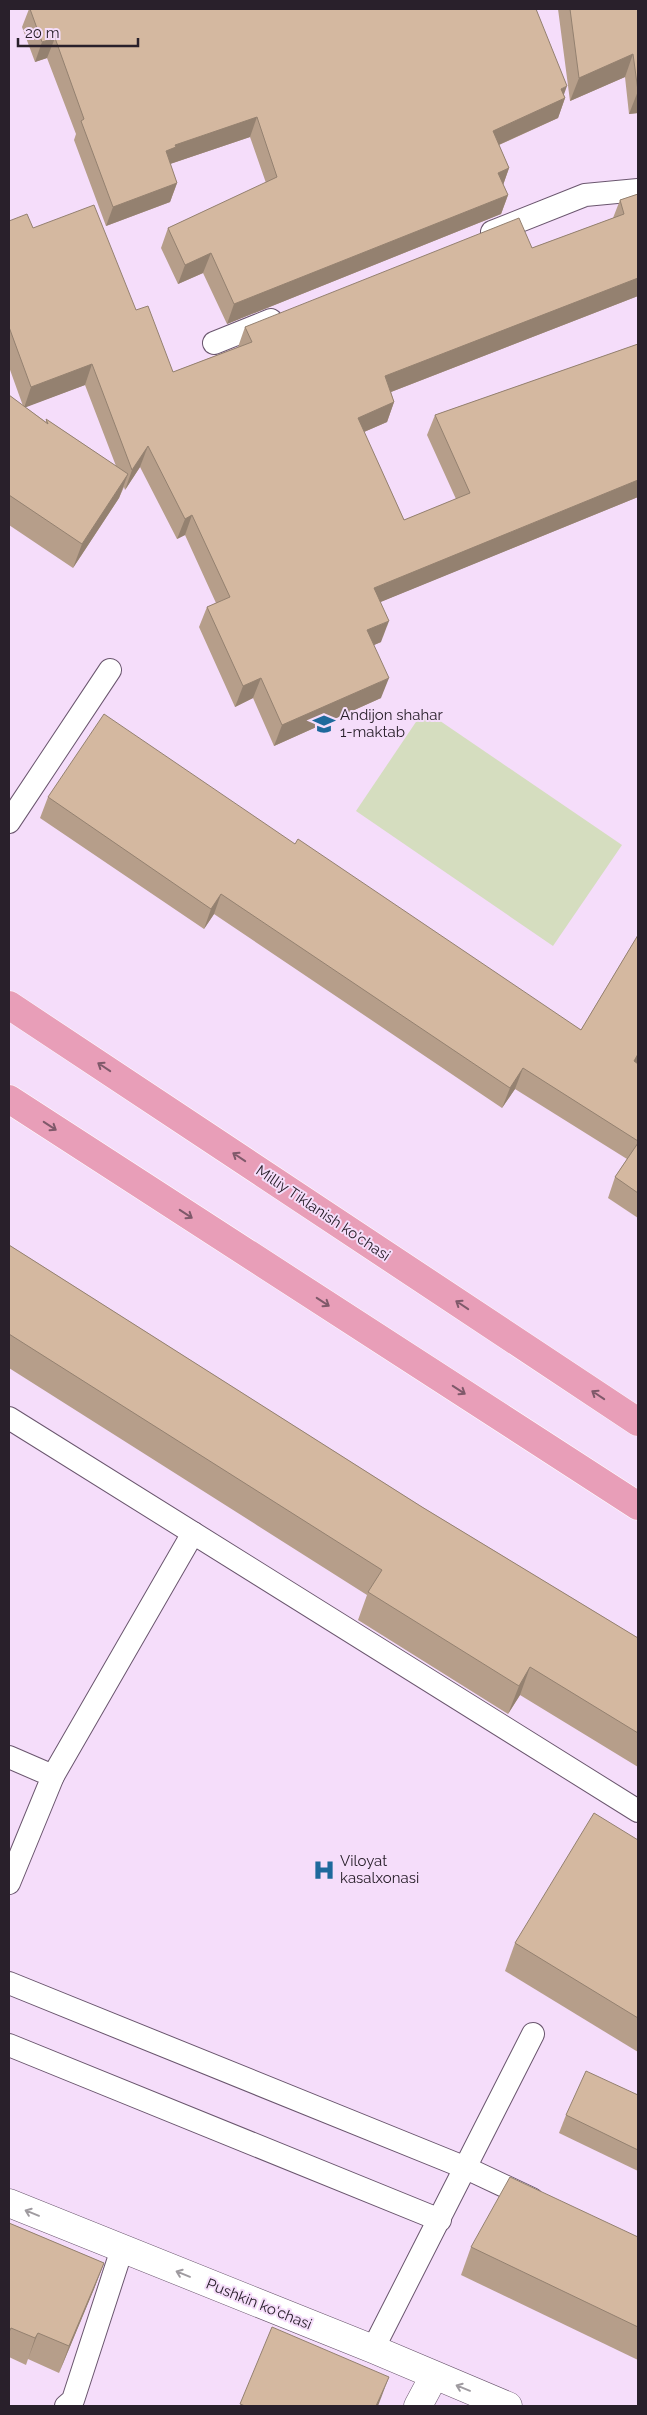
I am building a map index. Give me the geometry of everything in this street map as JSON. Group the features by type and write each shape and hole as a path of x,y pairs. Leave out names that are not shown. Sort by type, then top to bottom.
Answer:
{"main road":[{"name":"Milliy Tiklanish ko'chasi","path":"9,1004 638,1422"},
{"path":"9,1099 638,1506"}],"street":[{"name":"Pushkin ko'chasi","path":"9,2203 508,2406"},
{"path":"418,2406 434,2376"}],"lane":[{"path":"474,239 585,194 638,190"},
{"path":"214,342 288,313"},
{"path":"9,822 110,670"},
{"path":"9,1418 638,1811"},
{"path":"9,1883 53,1776 193,1533"},
{"path":"9,1757 53,1776"},
{"path":"9,1983 466,2168 552,2208"},
{"path":"373,2350 533,2034"},
{"path":"9,2045 440,2220"},
{"path":"66,2406 73,2400 122,2249"}],"green space":[{"path":"424,710 622,845 553,946 356,811"}],"building":[{"path":"30,9 536,9 567,86 561,89 565,98 493,131 509,168 498,173 508,195 234,304 211,253 185,265 168,228 277,177 257,117 175,145 176,147 166,151 177,183 113,207 81,121 84,119 55,38 42,42"},
{"path":"570,9 638,9 638,91 633,54 579,78"},
{"path":"638,194 638,278 385,376 394,402 358,418 404,520 470,493 435,415 638,344 638,480 374,588 389,621 367,630 389,678 282,725 261,678 243,686 207,607 230,597 192,515 185,519 148,446 132,470 92,364 31,387 9,327 9,221 27,214 33,228 94,205 136,310 148,306 173,372 252,342 245,327 519,218 532,248 624,214 620,200"},
{"path":"9,395 48,424 46,419 128,474 82,544 9,495"},
{"path":"104,714 295,844 298,839 581,1030 638,935 638,1054 634,1061 638,1064 638,1141 523,1068 510,1088 221,894 211,909 48,797"},
{"path":"638,1143 638,1193 615,1177"},
{"path":"9,1245 422,1507 638,1638 638,1733 530,1667 519,1686 368,1592 382,1570 9,1334"},
{"path":"594,1813 638,1840 638,2018 515,1943"},
{"path":"586,2071 638,2095 638,2150 566,2115"},
{"path":"510,2177 638,2237 638,2327 471,2247"},
{"path":"9,2223 104,2263 69,2346 38,2333 35,2338 11,2328 9,2332"},
{"path":"272,2327 389,2377 376,2406 245,2406 240,2404"}],"place":[{"name":"Andijon shahar 1-maktab","path":"324,724"},
{"name":"Viloyat kasalxonasi","path":"324,1870"}]}
